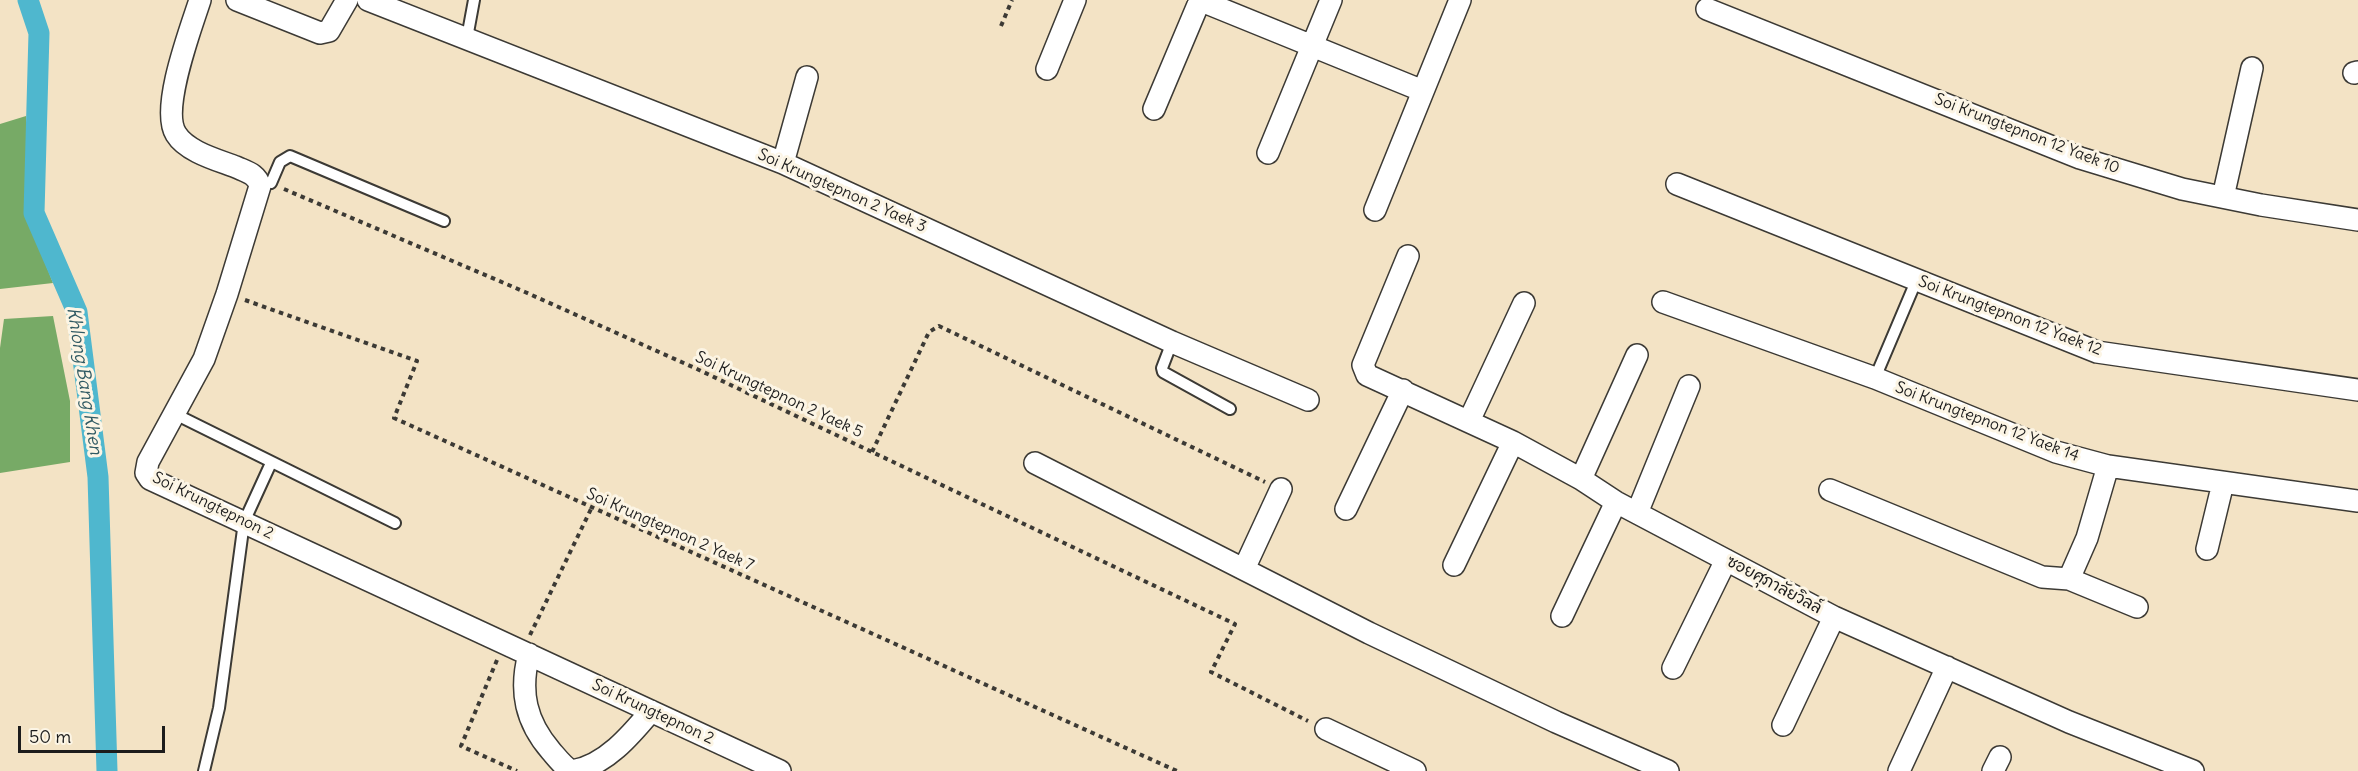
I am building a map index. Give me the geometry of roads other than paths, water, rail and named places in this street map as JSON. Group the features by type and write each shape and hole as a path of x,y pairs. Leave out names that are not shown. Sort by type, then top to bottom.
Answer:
{"street":[{"name":"Soi Krungtepnon 2","path":"200,0 177,75 171,122 175,134 181,140 195,150 254,175 260,186 227,294 204,359 148,462 146,472 150,479 780,771"},
{"path":"237,0 321,33 329,31 347,0"},
{"name":"Soi Krungtepnon 2 Yaek 3","path":"368,0 783,163 1172,342 1308,400"},
{"path":"1047,69 1075,0"},
{"path":"1154,110 1200,0 1424,91"},
{"path":"1268,153 1331,0"},
{"path":"1375,210 1460,0"},
{"name":"Soi Krungtepnon 12 Yaek 10","path":"1707,9 2080,158 2182,189 2358,220"},
{"path":"2223,197 2252,68"},
{"path":"783,163 807,77"},
{"name":"Soi Krungtepnon 12 Yaek 12","path":"1677,184 2097,352 2358,390"},
{"name":"ซอยศุภาลัยวิลล์","path":"1408,256 1363,365 1367,375 1513,442 1581,479 1616,502 1834,617 2069,722 2193,771"},
{"name":"Soi Krungtepnon 12 Yaek 14","path":"1663,302 1875,378 2056,452 2108,466 2358,501"},
{"path":"1469,421 1524,303"},
{"path":"1581,479 1637,355"},
{"path":"1637,513 1689,386"},
{"path":"1346,509 1403,390"},
{"path":"1454,566 1513,442"},
{"path":"1035,463 1390,643 1557,722 1668,771"},
{"path":"2069,579 2086,538 2108,466"},
{"path":"2206,549 2223,483"},
{"path":"1244,569 1281,489"},
{"path":"1830,490 2042,577 2069,579 2137,607"},
{"path":"1562,616 1616,502"},
{"path":"1673,668 1726,560"},
{"path":"1783,725 1834,617"},
{"path":"518,650 525,678 530,721 540,738 572,771 583,769 602,759 629,737 651,711"},
{"path":"1899,771 1947,667"},
{"path":"1326,729 1415,771"}],"lane":[{"path":"467,38 474,0"},
{"path":"271,183 280,162 290,156 444,221"},
{"path":"1875,378 1917,279"},
{"path":"1172,342 1162,368 1163,372 1230,409"},
{"path":"175,414 395,523"},
{"path":"204,771 219,708 244,522 271,463"}],"waterway":[{"name":"Khlong Bang Khen","path":"28,0 39,33 34,213 77,312 98,477 107,771"}]}
